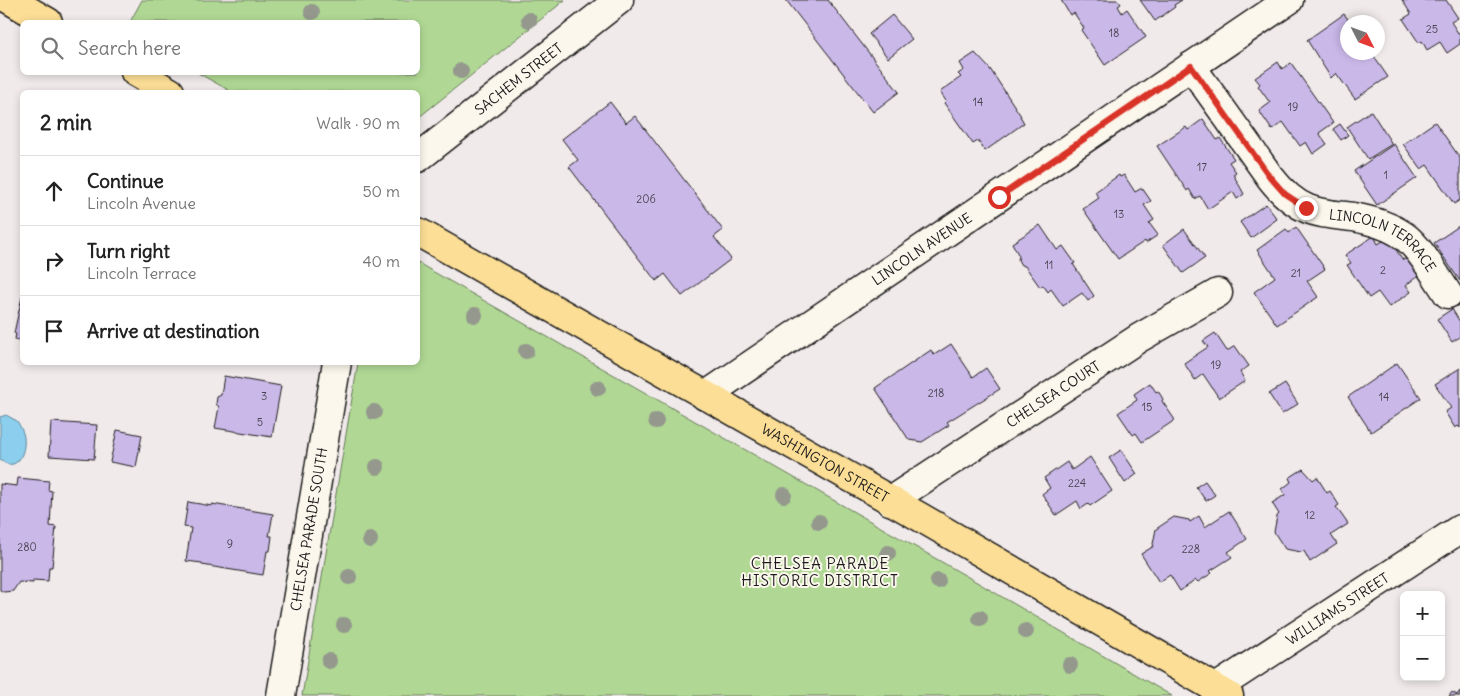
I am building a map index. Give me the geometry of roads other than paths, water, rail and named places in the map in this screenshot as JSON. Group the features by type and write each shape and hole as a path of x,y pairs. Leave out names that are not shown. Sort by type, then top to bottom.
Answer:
{"highway":[{"path":"10,0 45,20"},
{"path":"140,75 166,90"},
{"name":"WASHINGTON STREET","path":"420,233 890,500 1222,692"}],"street":[{"name":"SACHEM STREET","path":"420,156 619,0"},
{"name":"LINCOLN AVENUE","path":"705,396 1289,0"},
{"name":"LINCOLN TERRACE","path":"1191,66 1270,177 1285,194 1313,211 1368,220 1405,236 1413,244 1448,294"},
{"name":"CHELSEA COURT","path":"890,500 1139,338 1218,293"},
{"name":"CHELSEA PARADE SOUTH","path":"281,696 337,365"},
{"name":"WILLIAMS STREET","path":"1222,692 1460,529"}],"water":[{"path":"6,415 17,421 24,437 24,448 20,459 12,464 6,464 0,460 0,417"}],"district":[{"name":"CHELSEA PARADE HISTORIC DISTRICT","path":"820,572"}]}
